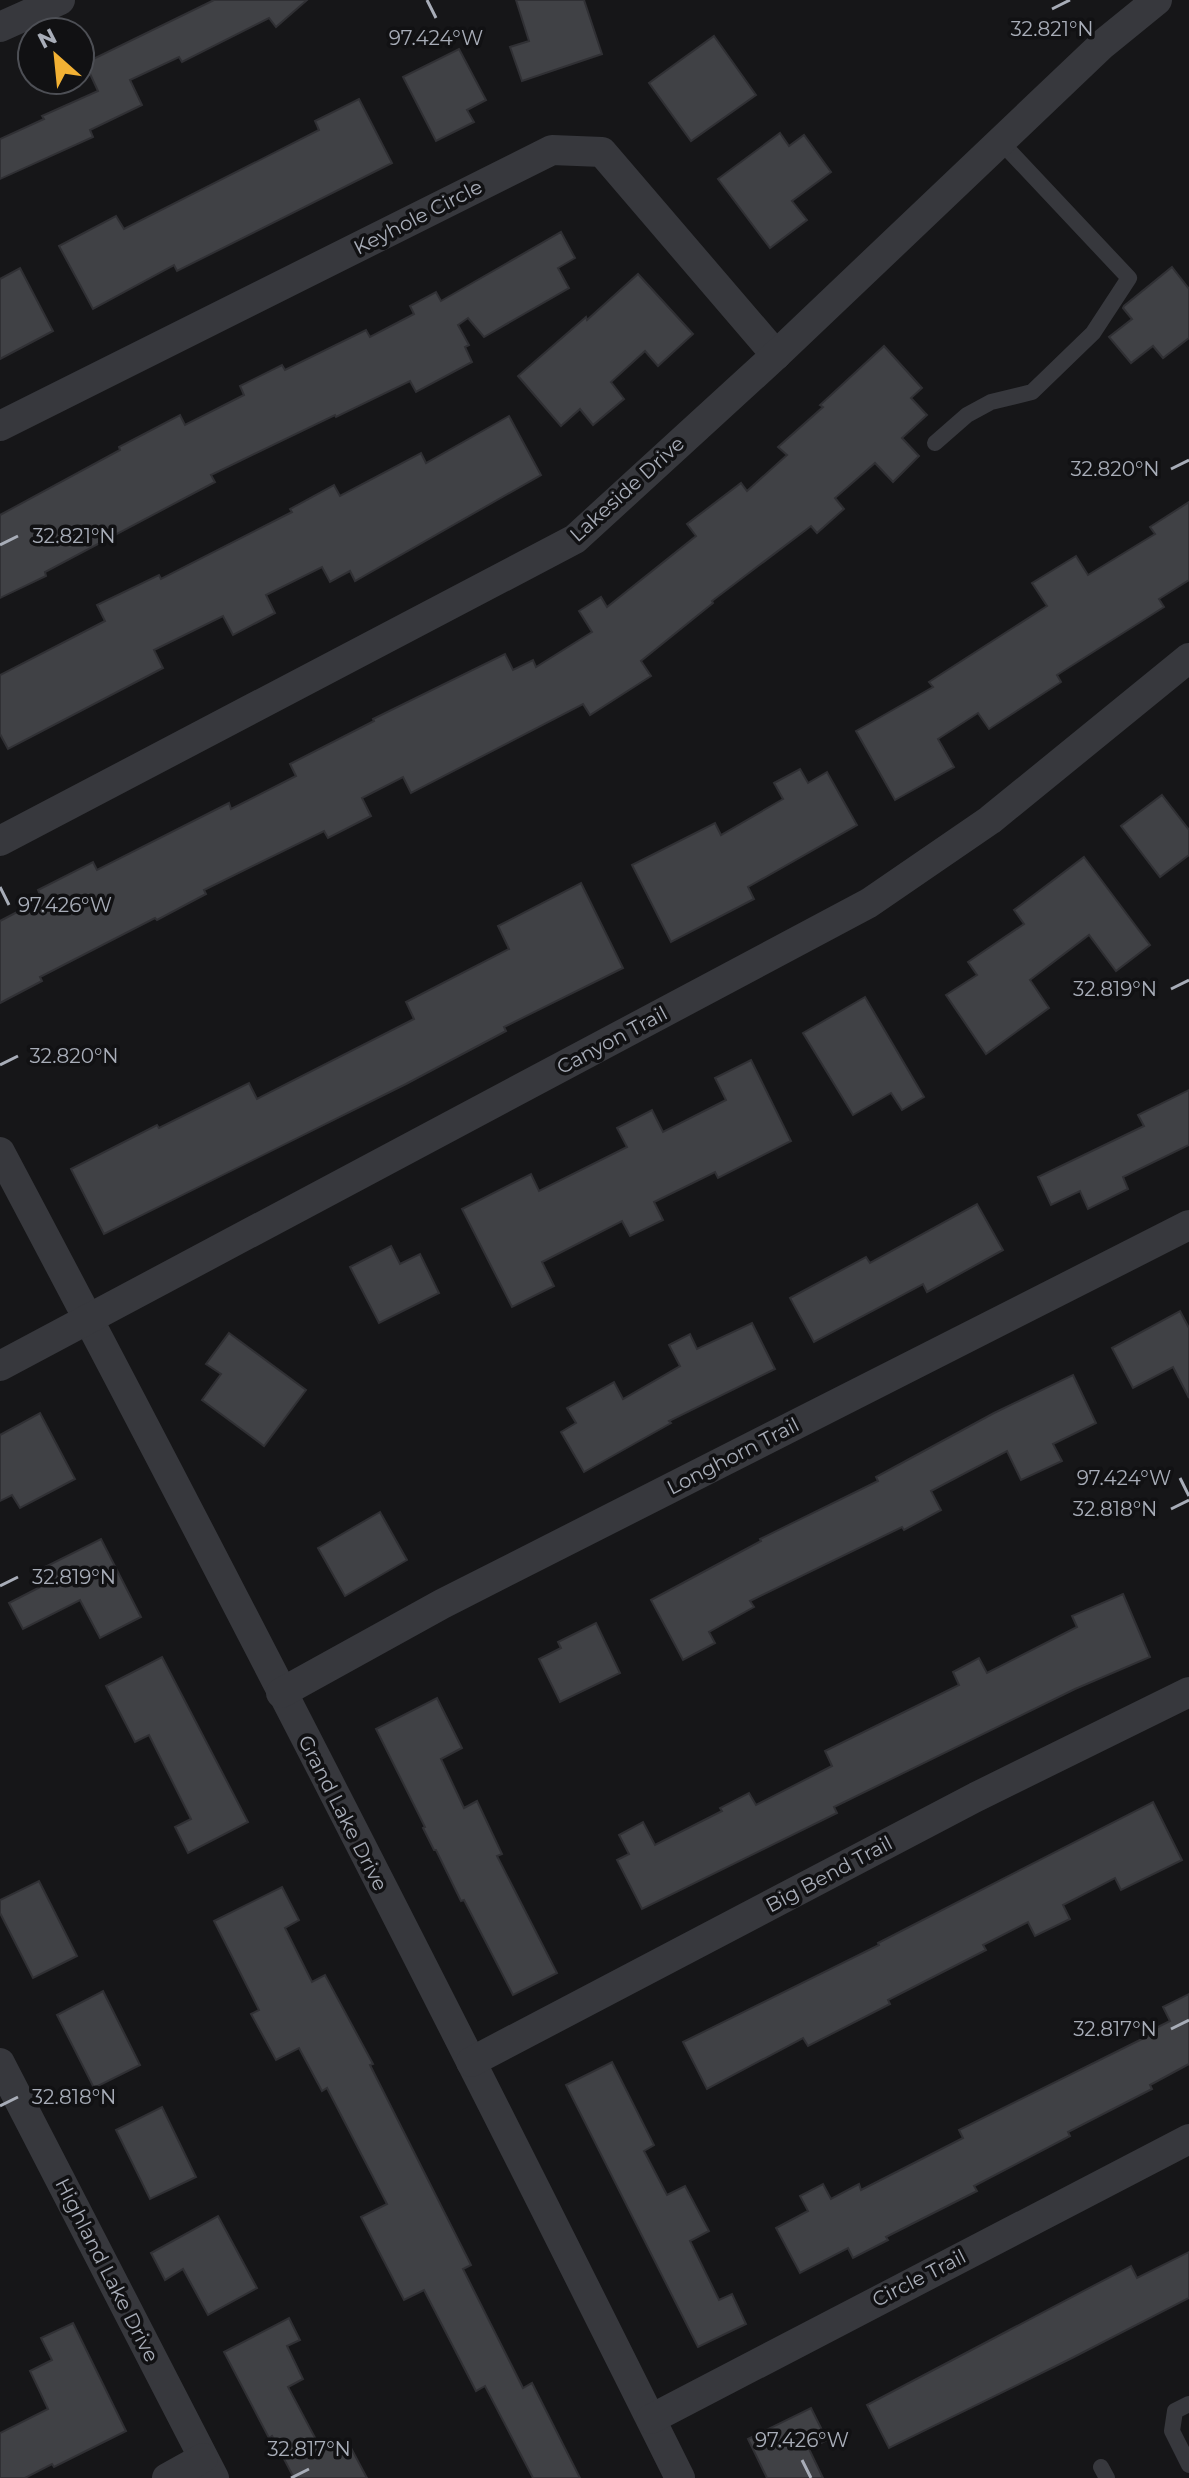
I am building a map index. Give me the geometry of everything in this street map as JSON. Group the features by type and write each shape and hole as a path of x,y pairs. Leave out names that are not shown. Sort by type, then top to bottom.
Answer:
{"street":[{"path":"0,27 60,0"},
{"name":"Lakeside Drive","path":"0,841 575,539 776,355 1103,44 1157,0"},
{"name":"Keyhole Circle","path":"0,426 552,150 602,152 776,355"},
{"name":"Canyon Trail","path":"0,1366 869,903 990,820 1189,658"},
{"name":"Grand Lake Drive","path":"0,1152 471,2062 680,2478"},
{"name":"Longhorn Trail","path":"281,1693 442,1604 1189,1225"},
{"name":"Big Bend Trail","path":"471,2062 976,1797 1189,1692"},
{"name":"Highland Lake Drive","path":"0,2063 209,2468"},
{"name":"Circle Trail","path":"651,2419 1189,2139"},
{"path":"167,2478 209,2468"}],"lane":[{"path":"935,443 967,415 991,402 1032,392 1093,333 1129,278 1001,142"},
{"path":"1189,2404 1175,2411 1172,2431 1189,2465"}],"building":[{"path":"214,0 307,0 276,27 269,18 182,62 179,57 130,80 142,105 90,130 93,137 0,179 0,139 44,119 42,116 87,96 96,96 96,58"},
{"path":"516,0 584,0 602,54 522,81 510,47 529,41"},
{"path":"714,36 756,95 691,141 649,83"},
{"path":"459,49 486,100 467,110 474,122 436,141 403,77"},
{"path":"359,99 392,163 177,271 174,265 93,309 59,246 116,216 124,229 319,130 315,121"},
{"path":"780,133 789,146 804,135 831,172 792,201 807,220 770,248 718,179"},
{"path":"561,232 575,258 558,268 569,288 484,337 468,318 458,325 469,345 465,347 472,362 416,392 410,381 211,475 215,482 45,572 46,576 0,598 0,515 180,415 185,425 244,395 240,386 282,365 285,370 366,330 370,337 414,314 410,306 436,292 441,301"},
{"path":"1172,267 1189,289 1189,338 1163,358 1153,346 1131,363 1109,337 1132,319 1124,306"},
{"path":"20,268 53,331 0,359 0,279"},
{"path":"638,274 693,334 658,366 645,351 611,382 624,399 593,425 580,409 561,426 518,376"},
{"path":"884,346 922,388 911,398 927,415 902,438 919,456 893,482 875,463 835,498 844,509 817,533 811,526 712,601 641,661 651,676 590,715 583,704 411,793 403,777 362,798 371,816 328,838 324,831 204,890 206,894 40,977 42,981 0,1003 0,921 42,899 38,890 93,862 97,870 229,803 231,809 296,776 290,764 505,654 513,670 533,660 536,667 592,632 579,611 601,597 607,607 696,536 687,524 741,483 747,491 787,455 778,447"},
{"path":"509,416 541,475 355,581 350,571 330,582 322,567 266,595 275,613 233,635 223,616 154,650 163,668 8,749 0,734 0,675 105,621 97,605 159,575 161,579 292,512 290,509 334,485 340,496 421,453 426,463"},
{"path":"1189,502 1189,580 1159,599 1164,607 1057,675 1061,682 989,729 978,713 938,739 954,767 895,800 856,731 933,687 929,682 1047,606 1032,583 1076,556 1088,575 1155,534 1150,527"},
{"path":"800,769 808,783 827,772 857,825 748,887 754,899 671,942 632,865 715,823 721,835 783,799 774,783"},
{"path":"1162,795 1189,830 1189,855 1160,877 1121,826"},
{"path":"1084,857 1150,945 1116,971 1089,935 1030,980 1049,1008 986,1054 946,995 977,975 968,962 1024,924 1014,910"},
{"path":"581,883 623,968 504,1027 506,1031 406,1084 104,1234 71,1169 249,1083 257,1099 414,1019 406,1002 509,949 498,926"},
{"path":"865,997 924,1097 902,1110 891,1093 853,1115 803,1033"},
{"path":"751,1060 791,1141 718,1178 715,1172 654,1202 663,1220 630,1236 622,1221 542,1262 554,1286 512,1307 462,1209 531,1174 539,1191 627,1147 617,1128 652,1110 663,1132 726,1100 715,1078"},
{"path":"1189,1090 1189,1145 1123,1177 1128,1189 1088,1209 1080,1191 1051,1205 1038,1177 1144,1126 1138,1115"},
{"path":"977,1204 1003,1250 927,1292 923,1284 814,1342 790,1298 866,1257 870,1263"},
{"path":"391,1246 400,1264 420,1254 439,1293 379,1323 350,1267"},
{"path":"1180,1311 1189,1328 1189,1398 1173,1367 1133,1388 1112,1348"},
{"path":"752,1323 775,1369 669,1421 671,1423 584,1472 561,1432 576,1423 567,1408 614,1382 623,1399 680,1366 669,1345 690,1334 697,1349"},
{"path":"229,1333 306,1390 264,1446 202,1400 221,1374 206,1364"},
{"path":"1073,1375 1096,1423 1053,1444 1062,1461 1021,1480 1007,1451 931,1491 941,1510 750,1601 754,1607 709,1632 715,1643 683,1660 651,1600 760,1539 878,1481 876,1477 994,1413"},
{"path":"40,1413 75,1479 20,1508 12,1495 0,1501 0,1435"},
{"path":"380,1512 407,1560 345,1596 318,1548"},
{"path":"101,1539 141,1617 100,1638 80,1600 23,1629 9,1603 46,1584 39,1570"},
{"path":"1123,1594 1150,1657 1075,1689 834,1807 837,1813 642,1909 617,1860 629,1854 619,1835 643,1822 655,1845 722,1811 720,1808 749,1793 756,1805 832,1766 825,1751 959,1685 953,1672 979,1658 987,1673 1077,1627 1072,1616"},
{"path":"596,1623 620,1673 560,1702 539,1659 561,1648 558,1642"},
{"path":"162,1657 248,1822 188,1853 175,1827 191,1819 149,1735 135,1742 106,1686"},
{"path":"437,1698 462,1748 441,1759 464,1808 477,1801 502,1854 497,1856 557,1973 513,1995 464,1900 461,1901 434,1850 376,1729"},
{"path":"1153,1802 1182,1860 1121,1890 1115,1878 1063,1905 1070,1919 1035,1936 1028,1922 983,1945 986,1950 888,2000 890,2004 808,2046 803,2038 707,2089 683,2042 879,1945"},
{"path":"39,1881 77,1956 33,1978 0,1913 0,1900"},
{"path":"282,1887 299,1920 285,1928 312,1982 325,1975 373,2064 370,2065 471,2265 463,2269 523,2388 532,2383 580,2478 533,2478 485,2386 476,2391 424,2290 404,2300 361,2217 387,2204 327,2088 322,2091 299,2048 276,2060 251,2014 259,2010 214,1921"},
{"path":"103,1991 140,2065 94,2088 57,2015"},
{"path":"1189,1994 1189,2064 1150,2085 1152,2089 1068,2132 1070,2136 974,2186 977,2191 886,2237 888,2240 853,2258 848,2248 800,2273 776,2228 808,2211 800,2196 823,2184 831,2199 859,2184 861,2190 963,2138 959,2130 1150,2035 1148,2032 1170,2021 1163,2007"},
{"path":"612,2062 654,2145 644,2151 667,2195 685,2186 709,2231 690,2241 719,2300 732,2294 746,2324 698,2347 566,2085"},
{"path":"162,2107 196,2177 150,2199 116,2130"},
{"path":"218,2216 257,2288 208,2315 183,2269 165,2280 151,2253"},
{"path":"1189,2252 1189,2298 889,2448 867,2405 1131,2266 1137,2278"},
{"path":"289,2318 300,2340 287,2346 303,2379 288,2387 321,2449 332,2444 336,2453 350,2446 367,2478 294,2478 272,2436 269,2438 224,2352"},
{"path":"73,2323 126,2431 25,2478 0,2478 0,2433 48,2409 30,2371 52,2360 41,2338"},
{"path":"811,2408 827,2440 809,2449 823,2478 767,2478 748,2439"}]}
